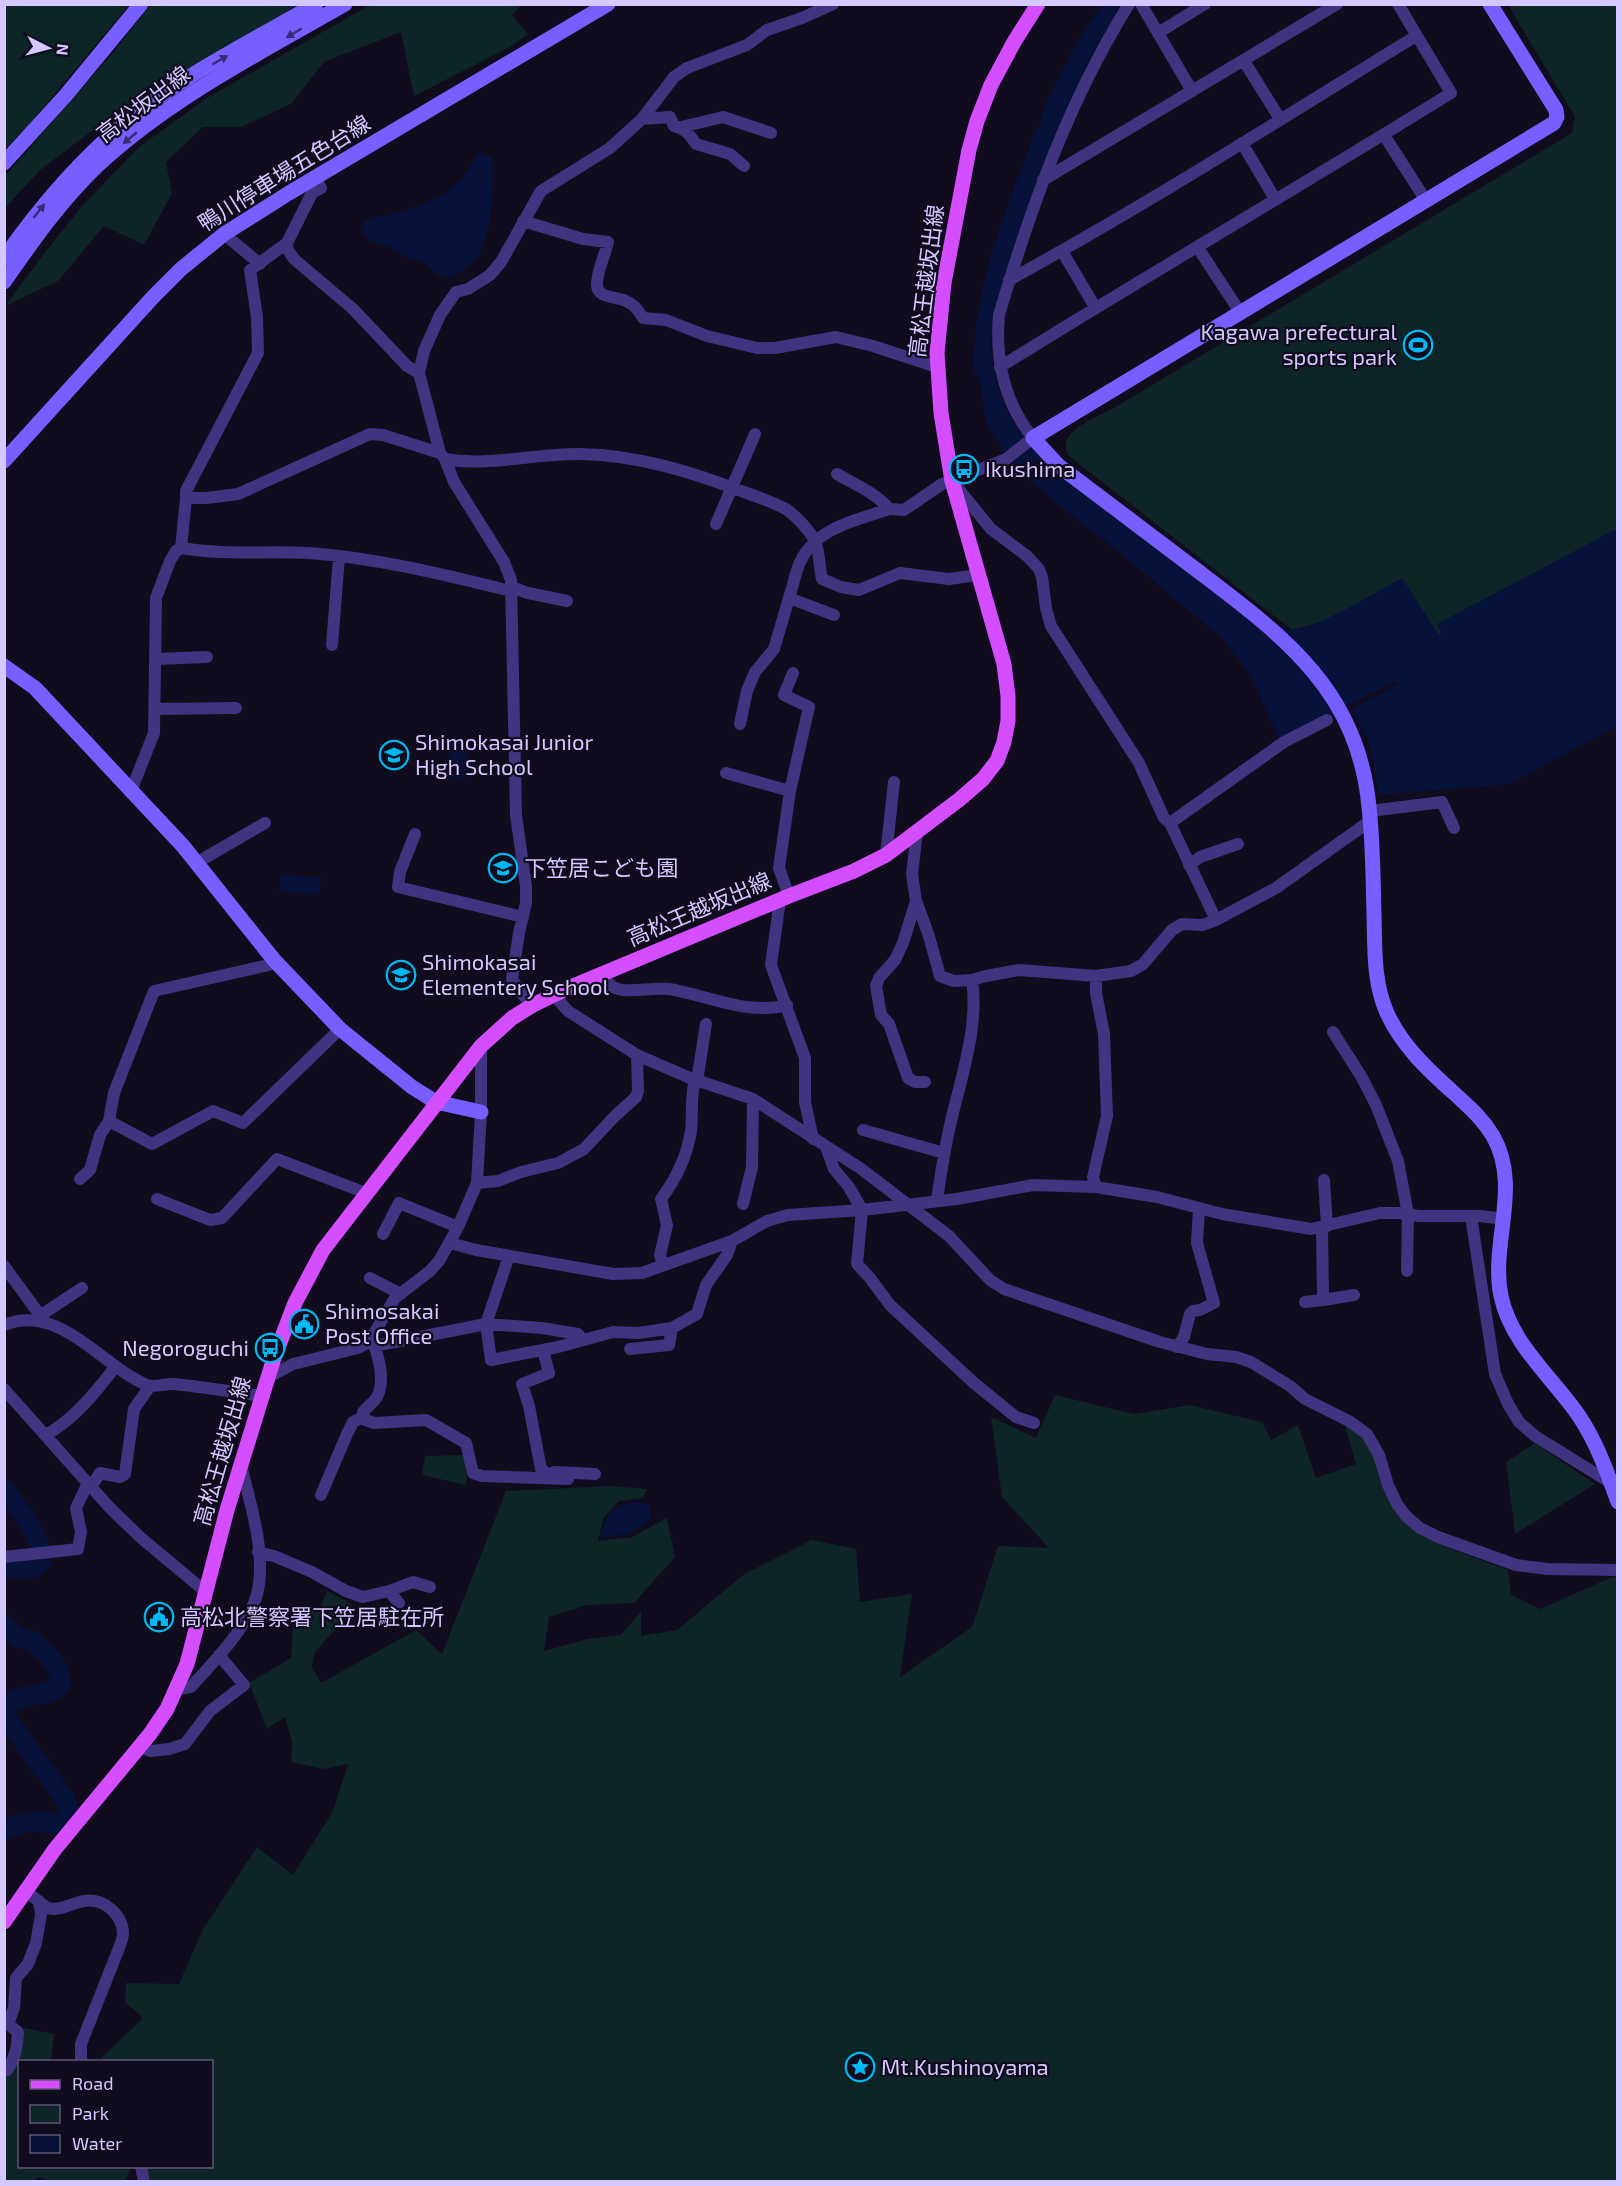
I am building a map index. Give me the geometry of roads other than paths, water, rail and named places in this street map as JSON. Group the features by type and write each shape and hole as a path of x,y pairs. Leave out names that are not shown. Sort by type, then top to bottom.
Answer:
{"main road":[{"name":"高松王越坂出線","path":"4,1922 55,1849 140,1746 167,1709 187,1664 261,1396 295,1303 323,1250 481,1046 512,1018 554,995 854,871 886,855 983,779 997,761 1008,721 1004,664 952,481 941,413 937,343 944,283 969,150 977,121 991,85 1038,4"}],"street":[{"path":"4,163 66,95 141,4"},
{"name":"高松坂出線","path":"4,258 54,193 126,122 167,92 316,4"},
{"name":"高松坂出線","path":"4,282 33,240 66,199 99,165 135,134 214,79 345,4"},
{"name":"鴨川停車場五色台線","path":"4,461 153,297 224,234 608,4"},
{"path":"533,1005 512,979 526,903 526,886 516,815 511,580 504,562 454,482 443,456 419,373 424,351 440,315 456,292 468,289 490,275 501,262 542,191 610,148 642,119 674,76 687,68 747,45 767,30 802,18 832,4"},
{"path":"1129,4 1087,76 1043,180 1009,280 999,315 997,333 1000,367 1008,394 1031,440 1059,466 1249,610 1286,641 1306,662 1332,696 1355,741 1366,783 1372,849 1375,966 1385,1009 1400,1037 1409,1048 1473,1111 1494,1137 1499,1149 1506,1185 1499,1272 1500,1295 1506,1314 1521,1341 1578,1415 1604,1463 1617,1502"},
{"path":"1141,4 1192,91"},
{"path":"1158,33 1205,4"},
{"path":"1043,180 1337,4"},
{"path":"1000,367 1095,307 1198,248 1451,93 1398,4"},
{"path":"740,724 747,691 755,672 774,650 800,562 814,540 842,524 889,509 904,510 942,484 1006,459 1031,440 1554,123 1557,117 1556,110 1490,4"},
{"path":"1009,280 1062,251 1416,36"},
{"path":"1244,60 1280,119"},
{"path":"642,119 670,117 674,126 681,127 723,117 771,133"},
{"path":"681,127 696,144 730,154 744,166"},
{"path":"1384,135 1423,196 1424,202"},
{"path":"1242,143 1275,200"},
{"path":"182,548 186,490 258,353 258,317 250,270 287,243 312,193 321,188 315,178"},
{"path":"523,221 583,239 608,242 596,285 599,292 607,297 617,296 629,302 643,318 666,320 707,336 757,348 775,348 836,337 873,346 937,367"},
{"path":"224,234 260,264"},
{"path":"287,243 288,250 294,259 353,309 407,366 419,373"},
{"path":"1198,248 1240,312"},
{"path":"1062,251 1095,307"},
{"path":"186,498 238,494 370,434 383,435 464,462 582,454 627,458 666,466 733,488 786,510 797,519 814,540 822,579 848,589 859,590 900,573 949,579 978,575"},
{"path":"716,524 755,434"},
{"path":"837,474 883,502 889,509"},
{"path":"952,481 991,529 1027,556 1038,569 1042,577 1051,626 1139,763 1216,920"},
{"path":"131,791 154,734 156,598 170,561 176,551 182,548 339,556 393,564 567,601"},
{"path":"332,645 339,556"},
{"path":"789,598 834,615"},
{"path":"156,659 207,657"},
{"path":"4,666 34,688 131,791 196,862 274,960 340,1029 412,1087 436,1102 481,1112"},
{"path":"793,673 784,695 809,707 790,791 779,868 784,898 771,965 805,1058 805,1102 813,1138"},
{"path":"155,709 236,708"},
{"path":"1170,823 1284,742 1327,720"},
{"path":"726,773 790,791"},
{"path":"886,855 894,782"},
{"path":"917,832 912,874 916,901 940,976 954,981 972,980 986,975 1019,970 1096,976 1131,970 1143,964 1172,930 1182,924 1202,925 1216,920 1276,888 1369,811 1443,802 1454,828"},
{"path":"196,862 266,823"},
{"path":"415,834 400,872 398,887 523,917"},
{"path":"1189,865 1200,857 1238,844"},
{"path":"916,901 899,952 879,978 876,986 881,1015 889,1024 908,1078 915,1082 925,1082"},
{"path":"80,1179 90,1170 100,1135 109,1121 114,1093 154,991 269,965 274,960"},
{"path":"602,974 609,984 620,990 668,989 709,1000 771,1009 787,1005"},
{"path":"1096,976 1096,993 1104,1034 1107,1116 1093,1177 1096,1187"},
{"path":"937,1200 944,1153 967,1055 975,995 972,980"},
{"path":"554,995 568,1011 637,1055 696,1080 753,1100 860,1168 949,1236 990,1280 1004,1289 1177,1347 1207,1354 1236,1357 1251,1362 1290,1386 1305,1399 1349,1420 1367,1434 1379,1455 1388,1485 1397,1504 1406,1516 1420,1528 1438,1537 1516,1565 1547,1569 1617,1570"},
{"path":"663,1265 660,1255 667,1225 661,1199 681,1165 691,1131 692,1092 706,1024"},
{"path":"109,1121 152,1144 213,1111 243,1123 340,1029"},
{"path":"1333,1032 1376,1105 1398,1161 1408,1214 1407,1271"},
{"path":"363,1417 363,1412 377,1397 381,1375 373,1342 388,1308 439,1261 458,1227 477,1183 481,1112 481,1046"},
{"path":"477,1183 498,1181 521,1172 558,1163 584,1149 636,1097 638,1091 637,1055"},
{"path":"743,1204 752,1167 753,1100"},
{"path":"863,1130 944,1153"},
{"path":"826,1147 834,1169 849,1187 862,1210 857,1264 861,1270 870,1278 890,1305 974,1383 1016,1417 1034,1423"},
{"path":"156,1199 210,1220 222,1218 277,1159 366,1193"},
{"path":"1323,1300 1324,1180"},
{"path":"450,1243 508,1256 613,1274 642,1273 732,1241 767,1221 789,1215 862,1210 957,1199 1033,1185 1096,1187 1157,1197 1222,1214 1311,1229 1380,1213 1504,1219"},
{"path":"383,1234 399,1203 458,1227"},
{"path":"1177,1347 1184,1336 1190,1314 1214,1303 1197,1243 1199,1208"},
{"path":"1471,1216 1495,1374 1508,1404 1519,1422 1535,1436 1611,1483"},
{"path":"508,1256 486,1324 491,1360 543,1350 613,1332 638,1333 672,1328 697,1314 706,1286 728,1255 732,1241"},
{"path":"4,1266 43,1318 76,1338 115,1367 150,1386 171,1384 261,1396"},
{"path":"370,1278 401,1294"},
{"path":"4,1325 43,1318 82,1288"},
{"path":"1305,1302 1354,1295"},
{"path":"267,1378 294,1364 373,1342 486,1324 542,1328 578,1334 583,1340"},
{"path":"630,1349 669,1345 672,1328"},
{"path":"543,1350 549,1373 522,1384 529,1406 541,1469 545,1475 568,1479"},
{"path":"45,1435 54,1431 78,1411 97,1392 115,1367"},
{"path":"4,1557 78,1548 81,1532 76,1508 89,1485 100,1473 120,1477 125,1474 134,1409 150,1386"},
{"path":"4,1389 89,1485 140,1537 207,1593"},
{"path":"363,1417 374,1423 426,1420 466,1443 472,1473 482,1476 595,1474"},
{"path":"321,1495 353,1422 363,1417"},
{"path":"177,1689 191,1687 243,1625 254,1603 259,1586 258,1552 241,1464"},
{"path":"258,1552 312,1572 346,1591 363,1597 389,1592 413,1582 430,1587"},
{"path":"389,1592 399,1603"},
{"path":"140,1746 151,1750 169,1749 185,1744 210,1712 244,1685 219,1655"},
{"path":"26,1890 49,1908 86,1900 100,1903 113,1910 120,1921 123,1934 81,2044 81,2060"},
{"path":"4,2069 7,2070 17,2051 18,2032 8,2024 14,2008 16,1978 28,1964 36,1943 41,1915 39,1901"}],"water":[{"path":"1102,5 1121,5 1091,57 1055,136 1022,228 993,321 991,341 994,374 1004,403 1019,429 1038,453 1084,494 1249,619 1280,629 1291,630 1315,624 1402,578 1439,635 1442,633 1437,624 1617,529 1617,726 1510,784 1379,795 1369,742 1352,709 1399,684 1397,681 1280,740 1251,677 1223,639 1104,540 1059,506 1008,459 986,423 979,375 973,372 976,323 983,287 1015,185 1050,95 1081,36"},
{"path":"478,153 492,157 491,213 479,254 467,268 448,278 437,275 425,262 407,257 387,246 372,243 362,233 365,220 412,209 446,193 462,179"},
{"path":"450,738 469,740 466,780 447,778"},
{"path":"281,874 321,878 319,895 279,891"},
{"path":"637,1502 649,1505 651,1518 645,1524 622,1535 600,1538 607,1517 615,1508"}],"waterway":[{"path":"4,1489 34,1532 41,1556 38,1564 28,1569 4,1567"},
{"path":"4,1624 19,1638 33,1641 52,1660 60,1674 61,1684 48,1693 17,1699 4,1709"},
{"path":"4,1715 65,1799 68,1809 65,1821 28,1822 4,1830"}],"place":[{"name":"Kagawa prefectural sports park","path":"1418,345"},
{"name":"Ikushima","path":"964,469"},
{"name":"Shimokasai Junior High School","path":"394,755"},
{"name":"下笠居こども園","path":"503,868"},
{"name":"Shimokasai Elementery School","path":"401,975"},
{"name":"Shimosakai Post Office","path":"304,1324"},
{"name":"Negoroguchi","path":"270,1348"},
{"name":"高松北警察署下笠居駐在所","path":"159,1617"},
{"name":"Mt.Kushinoyama","path":"860,2067"}]}
